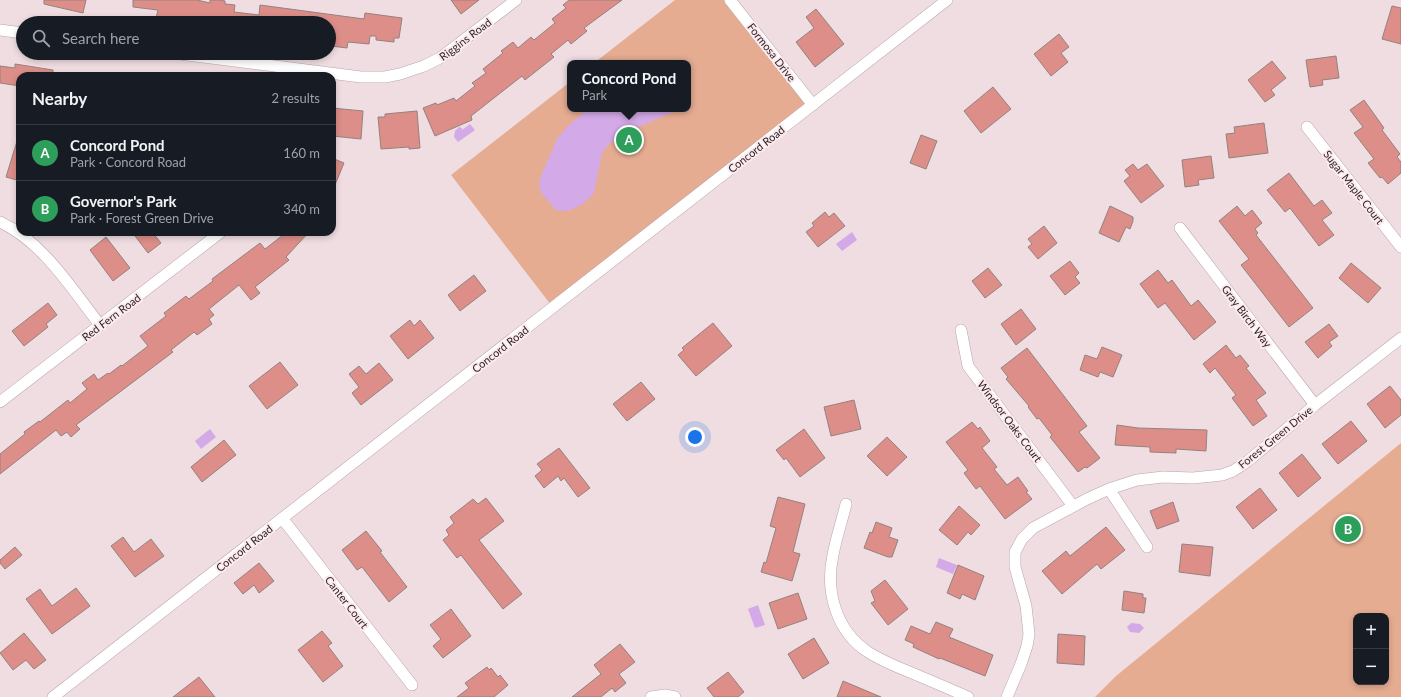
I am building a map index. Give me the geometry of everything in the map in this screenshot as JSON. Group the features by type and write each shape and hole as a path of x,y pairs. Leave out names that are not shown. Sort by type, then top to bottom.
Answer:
{"street":[{"name":"Riggins Road","path":"336,75 385,77 424,66 440,58 516,0"},
{"name":"Formosa Drive","path":"730,0 813,105"},
{"name":"Concord Road","path":"53,697 947,0"},
{"path":"0,30 16,32"},
{"name":"Riggins Road","path":"216,60 291,72"},
{"name":"Sugar Maple Court","path":"1307,127 1401,247"},
{"path":"0,222 16,231"},
{"name":"Gray Birch Way","path":"1180,228 1315,405"},
{"path":"23,236 34,245 50,262 100,325"},
{"name":"Red Fern Road","path":"0,402 216,236"},
{"name":"Windsor Oaks Court","path":"961,330 968,366 1073,506"},
{"name":"Forest Green Drive","path":"1007,697 1021,664 1029,634 1026,606 1015,566 1015,552 1022,539 1032,528 1109,489 1138,480 1163,477 1193,478 1222,475 1233,471 1248,461 1315,405 1401,338"},
{"path":"1109,489 1147,547"},
{"path":"846,504 832,555 831,572 831,592 834,606 842,624 855,641 868,652 888,663 968,697"},
{"name":"Canter Court","path":"282,518 412,685"},
{"path":"650,697 665,695 675,697"}],"shaded area":[{"path":"675,0 725,0 808,105 551,305 451,175 567,84 567,112 691,112 691,60 598,60"},
{"path":"584,112 673,112 629,131 609,144 602,153 594,193 583,204 568,211 556,210 542,194 539,185 541,176 557,139 568,126"},
{"path":"470,124 475,130 458,142 454,137 455,131 459,127 462,128 462,130"},
{"path":"852,232 857,240 842,251 836,244"},
{"path":"210,429 216,437 201,449 195,441"},
{"path":"1401,443 1401,697 1095,697 1116,676"},
{"path":"939,558 957,565 953,574 936,567"},
{"path":"758,605 765,625 755,628 748,609"},
{"path":"1131,623 1140,624 1144,628 1139,633 1130,632 1127,627"}],"building":[{"path":"44,0 86,0 83,13 44,4"},
{"path":"133,0 197,0 210,3 210,0 219,0 225,1 225,4 235,5 234,12 259,15 260,5 364,19 365,13 402,18 399,38 394,38 394,42 376,40 376,36 370,36 369,44 348,42 347,48 336,47 336,16 156,16 158,10 133,7"},
{"path":"451,0 479,0 461,14"},
{"path":"569,0 622,0 584,28 587,31 571,44 568,40 551,54 554,57 525,80 522,76 471,116 472,120 435,136 423,108 436,103 437,105 454,98 456,101 475,86 472,83 486,73 483,69 503,53 501,51 513,42 518,48 531,37 534,40 555,23 552,19 566,8 563,5"},
{"path":"1392,6 1401,8 1401,44 1382,39"},
{"path":"816,9 844,44 815,67 796,42 814,28 806,17"},
{"path":"1059,34 1069,47 1061,53 1068,62 1051,76 1034,54"},
{"path":"1336,56 1339,78 1322,80 1323,85 1310,87 1306,60"},
{"path":"1272,61 1286,78 1271,90 1275,95 1265,102 1248,80"},
{"path":"15,64 53,70 53,72 16,72 16,85 0,83 0,66 15,68"},
{"path":"993,87 1011,109 981,133 964,111"},
{"path":"1364,100 1384,128 1382,130 1400,154 1397,157 1401,162 1401,173 1388,184 1382,177 1380,178 1368,163 1374,159 1354,133 1363,127 1350,110"},
{"path":"336,108 363,111 361,139 336,136"},
{"path":"417,111 420,148 409,149 409,147 381,149 378,117 385,117 385,114"},
{"path":"1264,123 1268,153 1229,158 1226,134 1235,133 1234,127"},
{"path":"921,135 937,141 926,169 910,163"},
{"path":"16,144 16,180 6,177"},
{"path":"1211,156 1214,178 1198,180 1199,185 1185,187 1182,160"},
{"path":"336,160 344,163 336,182"},
{"path":"1133,164 1138,170 1147,164 1164,186 1141,203 1124,181 1130,176 1125,170"},
{"path":"1289,173 1314,206 1322,200 1332,213 1322,220 1334,235 1319,246 1290,208 1285,212 1267,190"},
{"path":"1110,206 1133,217 1130,229 1126,227 1119,242 1099,233"},
{"path":"1237,206 1245,216 1252,210 1262,223 1255,229 1258,233 1256,235 1313,308 1289,327 1241,265 1249,259 1219,221"},
{"path":"825,212 829,217 834,213 845,226 818,247 806,232 814,226 812,223"},
{"path":"1044,226 1057,243 1038,259 1028,247 1032,244 1028,239"},
{"path":"135,236 155,236 161,243 148,253"},
{"path":"282,236 305,236 286,257 289,260 255,287 260,293 251,300 239,285 209,309 214,315 209,319 212,324 197,335 194,332 171,350 173,352 76,425 80,429 71,437 67,432 61,436 56,430 0,474 0,454 25,434 24,432 39,421 40,422 68,400 70,403 87,389 82,383 94,374 98,380 121,365 122,366 148,346 140,336 166,316 164,313 186,296 189,299 213,281 212,279 260,243 265,249"},
{"path":"106,237 130,268 113,281 90,250"},
{"path":"1070,261 1079,273 1075,277 1080,283 1065,295 1050,276"},
{"path":"1351,263 1381,288 1368,303 1339,278"},
{"path":"988,268 1002,285 985,298 972,281"},
{"path":"1158,270 1168,283 1172,280 1191,306 1198,300 1216,322 1194,340 1165,303 1158,308 1140,284"},
{"path":"474,275 486,291 460,311 448,295"},
{"path":"48,303 57,315 46,324 48,327 24,346 12,331"},
{"path":"1021,309 1036,329 1016,345 1001,324"},
{"path":"410,320 414,326 420,320 434,338 408,359 390,336"},
{"path":"713,323 732,346 696,376 678,355 684,350 682,348"},
{"path":"1329,324 1338,336 1329,342 1332,346 1318,358 1305,342"},
{"path":"1226,345 1236,358 1240,355 1249,366 1246,368 1266,393 1256,400 1267,416 1253,426 1232,398 1236,395 1215,368 1210,373 1203,364"},
{"path":"1102,347 1122,355 1113,377 1100,372 1098,377 1080,370 1085,355 1097,359"},
{"path":"1027,348 1087,426 1079,432 1100,458 1087,468 1085,467 1078,472 1050,437 1052,435 1039,418 1037,419 1028,407 1029,406 1006,379 1008,377 1001,368"},
{"path":"280,362 298,385 267,409 249,386"},
{"path":"379,363 393,380 361,405 352,393 359,387 349,374 359,366 366,374"},
{"path":"641,382 655,399 627,421 613,404"},
{"path":"1390,386 1401,400 1401,415 1385,428 1367,404"},
{"path":"854,400 861,429 831,436 824,407"},
{"path":"1351,421 1367,441 1338,464 1322,444"},
{"path":"972,422 978,429 980,427 990,441 982,448 997,467 994,469 1007,485 1018,477 1028,491 1026,492 1032,499 1005,519 980,486 976,489 964,473 968,470 946,442"},
{"path":"1117,425 1138,428 1207,430 1206,451 1176,449 1176,453 1150,452 1150,447 1115,445"},
{"path":"804,429 825,458 800,477 786,458 784,460 776,450"},
{"path":"887,437 907,457 887,476 867,456"},
{"path":"224,440 236,455 202,482 191,467"},
{"path":"559,448 590,488 578,497 564,478 561,481 558,476 544,488 535,476 542,470 537,464"},
{"path":"1302,454 1321,478 1298,497 1279,473"},
{"path":"1260,488 1277,510 1253,529 1236,507"},
{"path":"778,497 805,504 793,552 800,554 792,581 761,572 764,562 766,563 776,528 770,526"},
{"path":"486,498 504,521 479,540 522,594 503,609 461,555 457,558 443,540 449,535 446,530 454,523 450,517 473,499 478,504"},
{"path":"1173,502 1179,521 1157,529 1150,511"},
{"path":"959,506 980,525 971,535 968,532 957,545 939,530"},
{"path":"876,522 892,528 889,537 898,540 892,557 888,557 864,548 870,532 872,533"},
{"path":"1106,527 1125,550 1101,569 1097,564 1062,594 1042,571 1066,551 1070,556"},
{"path":"366,531 407,587 389,602 362,567 357,570 342,550"},
{"path":"123,537 134,552 151,539 164,556 135,577 111,546"},
{"path":"1182,544 1213,547 1210,576 1179,572"},
{"path":"15,547 22,555 5,569 0,563 0,560"},
{"path":"259,563 274,581 259,593 254,585 243,594 234,583"},
{"path":"958,565 984,576 975,600 962,594 960,599 947,593"},
{"path":"885,580 908,609 888,625 871,603 875,601 871,591"},
{"path":"76,588 90,606 52,634 26,599 40,589 52,606"},
{"path":"1124,591 1143,594 1143,598 1146,598 1144,613 1122,610"},
{"path":"798,593 807,619 778,629 769,603"},
{"path":"451,609 471,636 443,658 433,646 441,639 430,625"},
{"path":"936,622 953,629 949,637 993,655 985,676 940,658 939,659 913,647 914,644 905,640 911,626 930,634"},
{"path":"322,631 332,643 328,646 343,666 323,682 298,650"},
{"path":"24,633 46,660 34,669 26,660 13,670 0,653"},
{"path":"1058,634 1085,636 1084,665 1057,663"},
{"path":"814,638 829,663 803,679 788,654"},
{"path":"620,644 635,662 619,674 626,683 615,692 612,688 601,697 572,697 601,674 594,665"},
{"path":"487,667 489,670 491,668 498,677 500,675 508,685 494,697 457,697 469,688 465,683"},
{"path":"728,672 744,692 738,697 714,697 707,688"},
{"path":"199,677 215,697 173,697"},
{"path":"843,681 881,697 837,697"}],"place":[{"name":"Concord Pond","path":"629,140"},
{"name":"Governor's Park","path":"1348,529"}]}
